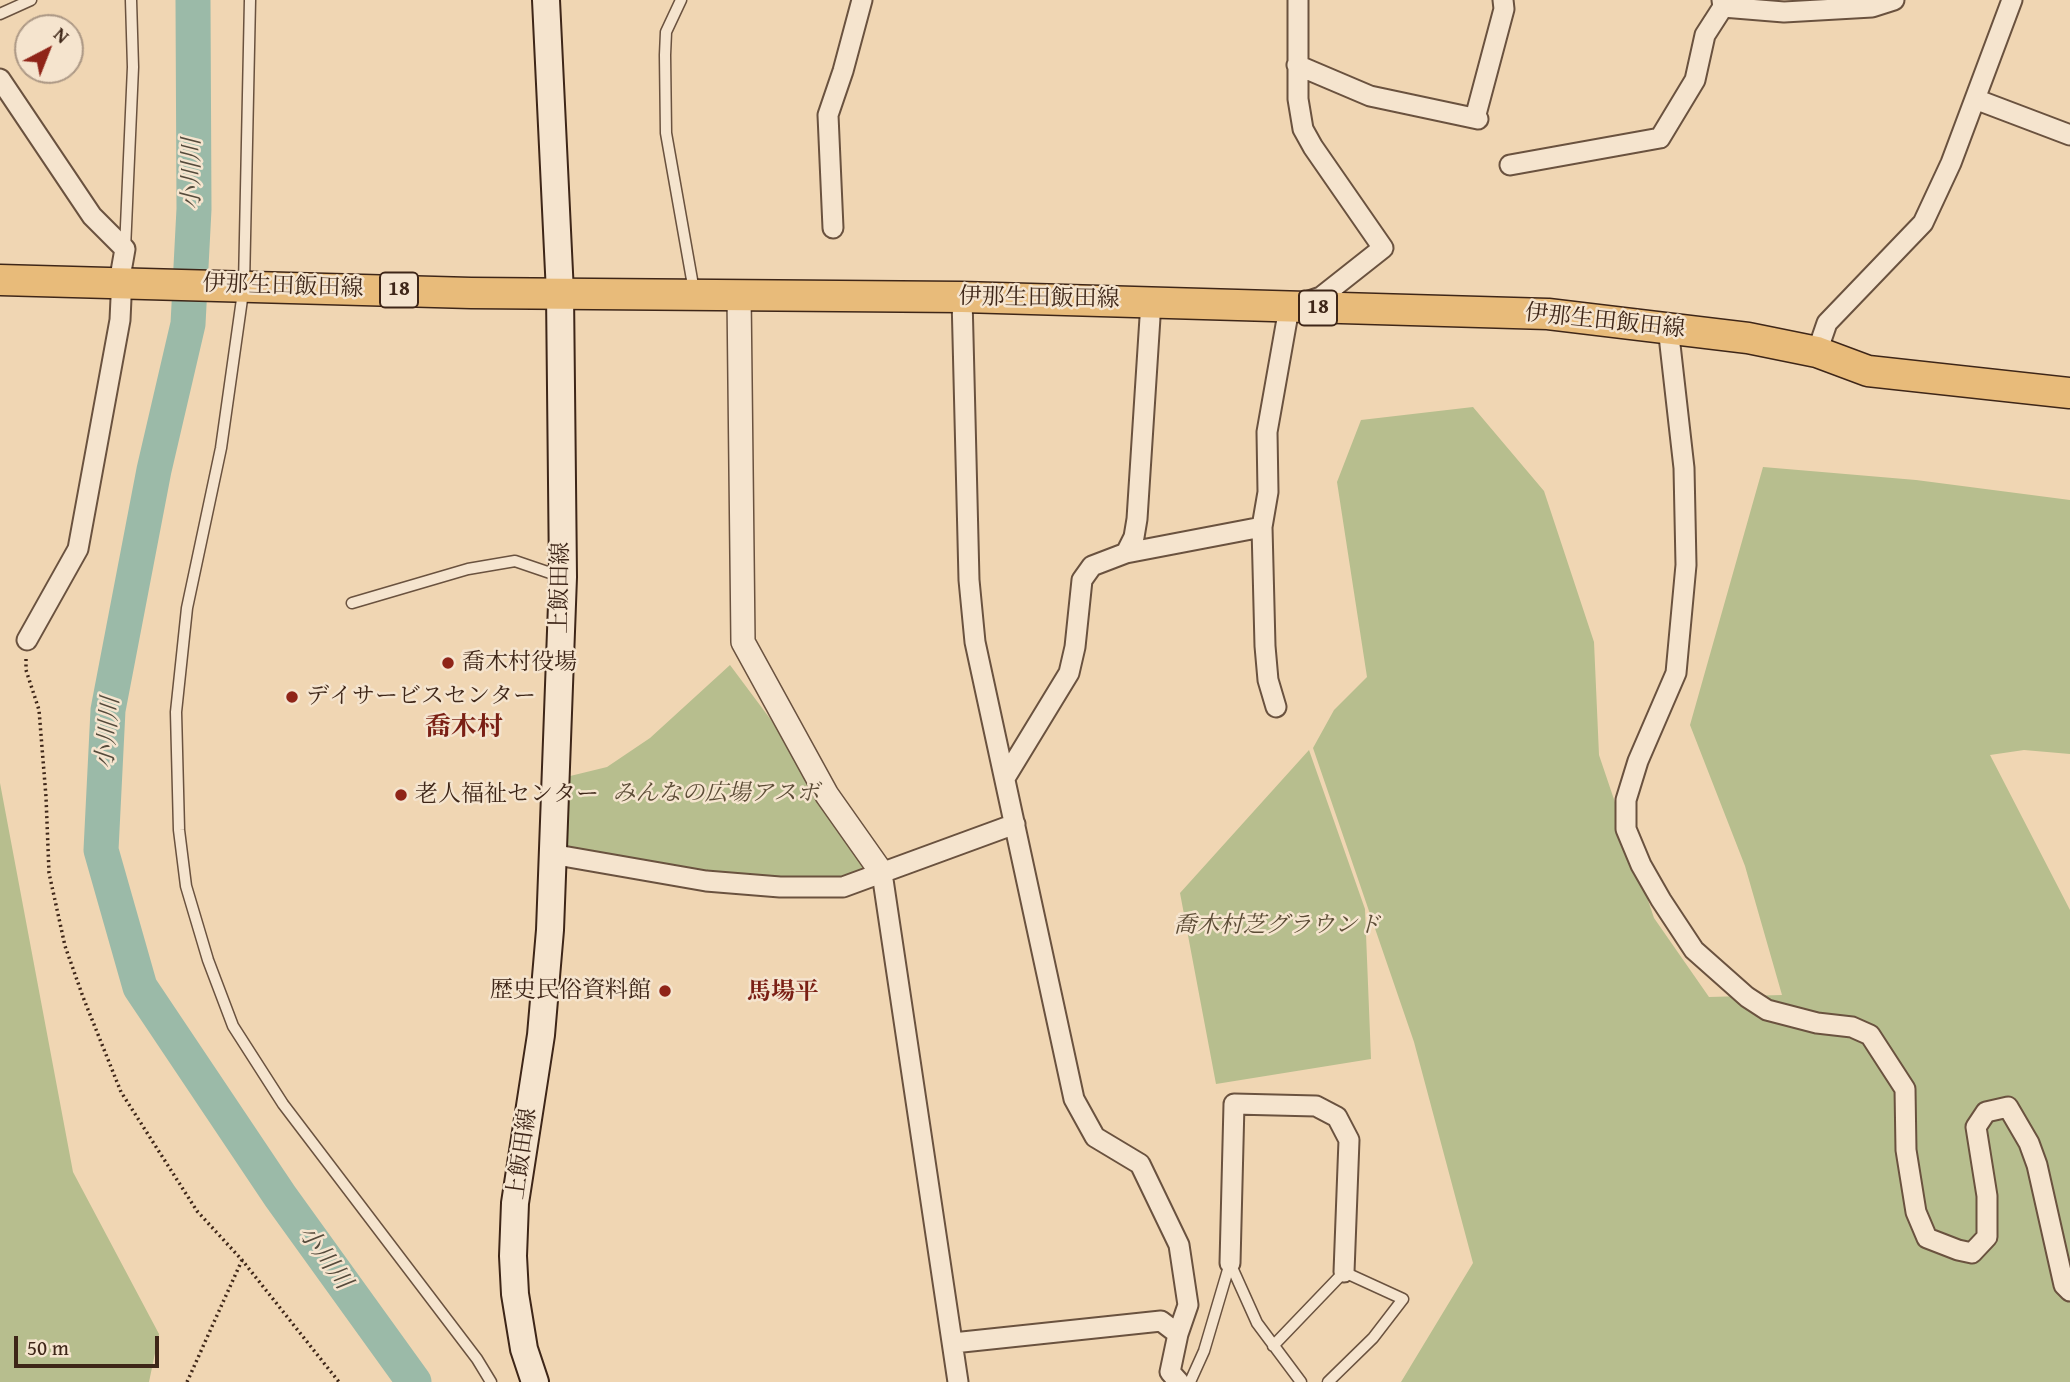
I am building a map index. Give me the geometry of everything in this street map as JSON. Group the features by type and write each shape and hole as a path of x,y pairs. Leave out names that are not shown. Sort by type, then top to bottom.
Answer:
{"main road":[{"name":"上飯田線","path":"535,1382 524,1349 515,1294 513,1256 515,1203 541,1035 550,930 563,577 560,293 546,0"},
{"name":"伊那生田飯田線","path":"0,280 124,288 241,285 560,293 962,297 1548,314 1748,338 1817,352 1868,371 2070,393"}],"street":[{"path":"833,228 828,115 862,0"},
{"path":"1276,707 1268,680 1265,646 1262,527 1268,492 1267,432 1289,308 1321,297 1383,248 1312,147 1303,129 1299,114 1297,65 1298,0"},
{"path":"1297,65 1370,96 1476,119 1504,9 1503,0"},
{"path":"1510,165 1660,138 1695,80 1705,35 1723,3 1784,12 1872,7 1894,0"},
{"path":"1817,352 1827,323 1923,223 1951,163 1975,99 2005,3"},
{"path":"0,79 92,216 125,249 120,320 78,550 27,640"},
{"path":"1975,99 2070,135"},
{"path":"739,294 743,642 827,796 882,873 958,1382"},
{"path":"962,297 970,593 975,642 1074,1099 1095,1138 1140,1164 1179,1245 1188,1305 1178,1334 1170,1372 1179,1382"},
{"path":"1126,552 1134,537 1137,519 1151,302"},
{"path":"1668,327 1685,468 1686,565 1676,673 1638,761 1626,800 1626,829 1661,900 1694,950 1747,997 1767,1010 1817,1023 1852,1027 1870,1035 1905,1089 1906,1150 1916,1212 1927,1238 1972,1253 1987,1237 1987,1196 1976,1127 1986,1112 2008,1107 2029,1143 2037,1165 2064,1284 2070,1291"},
{"path":"1005,778 1069,673 1075,647 1082,579 1092,566 1126,552 1262,527"},
{"path":"551,854 706,881 780,887 843,887 1015,824"},
{"path":"1230,1263 1234,1104 1316,1106 1337,1117 1349,1140 1344,1272"},
{"path":"953,1343 1161,1321 1178,1334"}],"lane":[{"path":"0,14 31,0"},
{"path":"125,249 133,67 131,0"},
{"path":"250,0 241,285 221,448 187,608 176,712 180,830 186,886 208,960 233,1026 283,1104 470,1350 491,1382"},
{"path":"681,0 666,32 666,133 694,293"},
{"path":"352,603 468,569 516,561 563,577"},
{"path":"1230,1263 1258,1323 1301,1382"},
{"path":"1190,1382 1204,1351 1230,1263"},
{"path":"1273,1346 1344,1272 1403,1299 1373,1338 1328,1382"}],"path":[{"path":"27,640 26,670 39,710 49,873 65,946 121,1092 197,1211 242,1260 339,1382"},
{"path":"187,1382 242,1260"}],"green space":[{"path":"1473,407 1544,491 1594,642 1599,755 1654,918 1709,997 1782,995 1745,866 1690,725 1763,467 1916,480 2070,500 2070,754 2024,750 1990,755 2070,910 2070,1382 1401,1382 1473,1263 1414,1042 1313,748 1334,710 1367,677 1337,482 1361,420"},
{"name":"みんなの広場アスボ","path":"730,665 827,795 876,871 795,886 551,854 562,778 607,767 650,738"},
{"name":"喬木村芝グラウンド","path":"1309,750 1365,909 1371,1059 1216,1084 1180,893"},
{"path":"0,783 73,1172 159,1334 149,1382 0,1382"}],"waterway":[{"name":"小川川","path":"193,0 194,209 188,324 154,470 108,710 101,850 140,987 280,1196 414,1382"}],"place":[{"name":"喬木村役場","path":"448,663"},
{"name":"デイサービスセンター","path":"292,697"},
{"name":"老人福祉センター","path":"401,795"},
{"name":"歴史民俗資料館","path":"665,991"}],"district":[{"name":"喬木村","path":"464,728"},
{"name":"馬場平","path":"783,993"}]}
